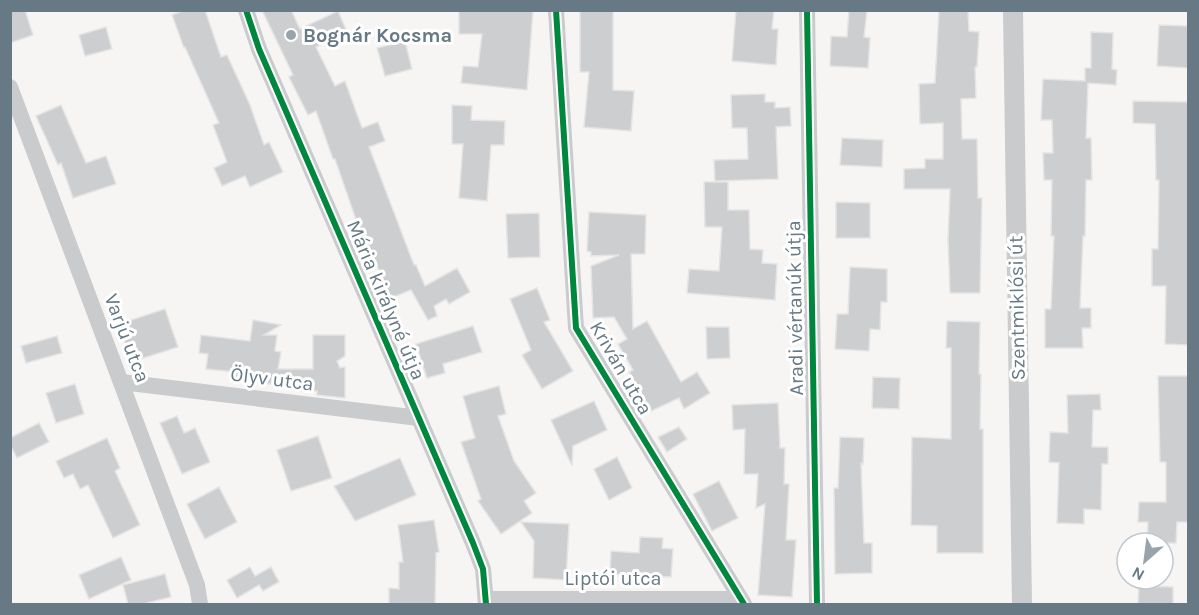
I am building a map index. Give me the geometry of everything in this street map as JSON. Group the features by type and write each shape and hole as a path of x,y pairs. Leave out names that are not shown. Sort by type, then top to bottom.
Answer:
{"street":[{"name":"Mária királyné útja","path":"246,10 259,49 473,543 483,569 486,602"},
{"name":"Kriván utca","path":"556,10 576,328 742,602"},
{"name":"Aradi vértanúk útja","path":"807,10 817,604"},
{"name":"Szentmiklósi út","path":"1013,10 1022,604"},
{"name":"Varjú utca","path":"10,87 197,585 200,604"},
{"name":"Ölyv utca","path":"121,382 419,418"},
{"name":"Liptói utca","path":"486,602 742,602"}],"building":[{"path":"10,10 25,10 33,35 10,43"},
{"path":"185,10 205,10 221,57 227,55 250,105 264,145 269,142 283,172 250,187 245,176 222,186 214,168 227,162 213,125 219,123 184,48 172,15"},
{"path":"262,10 291,10 300,29 338,11 347,32 316,47 335,86 345,81 362,128 378,122 385,141 369,147 414,265 425,286 457,268 470,292 449,304 446,299 434,306 437,316 428,320 411,290 391,298 376,263 372,265 316,111 308,115 289,77 293,75"},
{"path":"459,10 533,10 527,90 461,83 463,66 478,67 482,34 459,34"},
{"path":"580,10 613,10 613,90 634,91 631,131 584,127 589,72 580,72"},
{"path":"736,10 774,10 772,29 778,29 776,65 732,61"},
{"path":"849,10 867,10 864,37 870,38 868,68 830,66 831,36 847,37"},
{"path":"939,10 968,10 969,31 979,32 977,67 975,67 976,98 961,99 962,139 977,139 978,198 982,198 980,293 950,293 948,239 950,189 904,189 904,169 925,168 925,159 943,159 943,123 920,124 919,84 935,83"},
{"path":"1159,25 1188,26 1188,68 1157,66"},
{"path":"106,27 112,49 85,56 79,35"},
{"path":"1091,32 1113,33 1112,69 1117,70 1116,85 1088,83 1086,138 1091,138 1092,180 1086,180 1080,308 1091,308 1091,328 1082,328 1083,348 1045,348 1045,309 1051,309 1054,236 1051,236 1052,180 1044,180 1043,153 1053,153 1052,120 1041,120 1043,79 1085,81 1085,68 1091,68"},
{"path":"405,41 412,69 385,76 377,48"},
{"path":"765,94 765,102 775,102 775,108 790,107 791,126 776,127 778,179 715,181 714,160 748,159 747,128 732,128 731,95"},
{"path":"1133,101 1188,102 1188,345 1165,344 1166,286 1152,286 1152,249 1158,249 1159,180 1156,180 1155,124 1133,123"},
{"path":"61,105 86,163 106,156 116,184 73,198 61,163 58,165 36,116"},
{"path":"452,105 472,106 471,120 505,121 504,145 491,145 487,201 459,198 463,144 452,144"},
{"path":"842,138 883,140 882,167 840,165"},
{"path":"704,182 728,182 728,210 749,210 750,249 763,250 762,263 777,264 775,300 687,293 689,269 719,271 722,227 705,227"},
{"path":"836,202 870,203 870,238 836,238"},
{"path":"589,212 646,215 645,254 631,254 633,329 647,321 681,382 697,372 710,393 684,409 679,398 651,411 629,372 633,370 618,344 627,339 614,317 593,318 591,266 619,255 591,256 591,252 587,251"},
{"path":"539,213 540,257 508,258 506,214"},
{"path":"850,267 887,269 887,302 881,302 880,330 870,329 869,351 835,349 837,314 848,314"},
{"path":"537,288 550,320 544,322 573,371 542,389 522,355 531,350 510,299"},
{"path":"165,309 178,347 131,362 119,324"},
{"path":"253,320 281,325 264,335 277,335 275,351 281,352 278,369 313,369 313,335 345,335 345,356 337,361 340,368 345,367 345,398 317,395 317,391 298,391 299,389 235,378 235,372 206,369 208,354 199,353 201,335 250,341"},
{"path":"947,321 980,322 983,553 937,553 937,526 911,525 912,437 951,439 951,348 946,348"},
{"path":"473,326 482,352 443,364 445,373 427,378 416,344"},
{"path":"706,327 729,327 730,358 707,359"},
{"path":"57,336 62,353 26,363 21,346"},
{"path":"1158,376 1188,376 1188,522 1177,522 1176,543 1175,531 1148,531 1148,522 1138,522 1139,502 1166,502 1166,462 1160,462"},
{"path":"873,377 900,378 899,409 872,408"},
{"path":"75,384 84,414 56,423 46,393"},
{"path":"499,386 506,414 498,416 514,461 536,493 524,501 532,513 501,534 478,501 481,499 461,442 475,438 463,396"},
{"path":"1100,394 1101,410 1093,410 1092,447 1108,447 1108,464 1102,464 1101,510 1084,509 1084,524 1057,523 1059,463 1049,462 1050,432 1068,433 1067,395"},
{"path":"594,401 607,430 573,446 572,466 551,420"},
{"path":"778,403 780,448 785,448 784,484 789,484 786,540 796,540 792,597 758,595 765,504 756,508 758,474 744,474 745,429 733,430 732,405"},
{"path":"177,416 184,433 195,428 210,462 182,474 160,423"},
{"path":"39,423 49,442 17,458 10,444 10,438"},
{"path":"679,427 687,439 667,452 658,437"},
{"path":"318,436 332,478 291,491 277,450"},
{"path":"840,437 864,438 863,464 861,463 864,543 872,543 872,573 835,574 834,488 838,488"},
{"path":"107,438 120,468 115,471 140,525 113,538 88,485 80,489 73,474 64,478 56,461"},
{"path":"617,457 632,488 609,500 594,469"},
{"path":"400,458 416,495 355,521 334,486"},
{"path":"719,481 738,518 712,531 693,494"},
{"path":"219,487 237,522 205,539 187,504"},
{"path":"434,520 439,552 436,553 435,604 389,604 389,588 399,589 399,562 403,562 398,525"},
{"path":"521,522 569,524 566,580 533,578 534,541"},
{"path":"640,537 663,538 662,548 673,549 671,577 610,574 611,551 639,553"},
{"path":"121,557 131,580 89,599 79,575"},
{"path":"250,567 255,576 271,567 279,582 263,591 259,585 237,598 227,580"},
{"path":"165,574 171,597 143,604 128,604 123,585"},
{"path":"1139,591 1173,591 1173,604 1138,604"}],"cycle path":[{"path":"246,10 259,49 473,543 483,569 486,604"},
{"path":"556,10 576,328 744,604"},
{"path":"807,10 817,604"}],"place":[{"name":"Bognár Kocsma","path":"291,35"}]}
